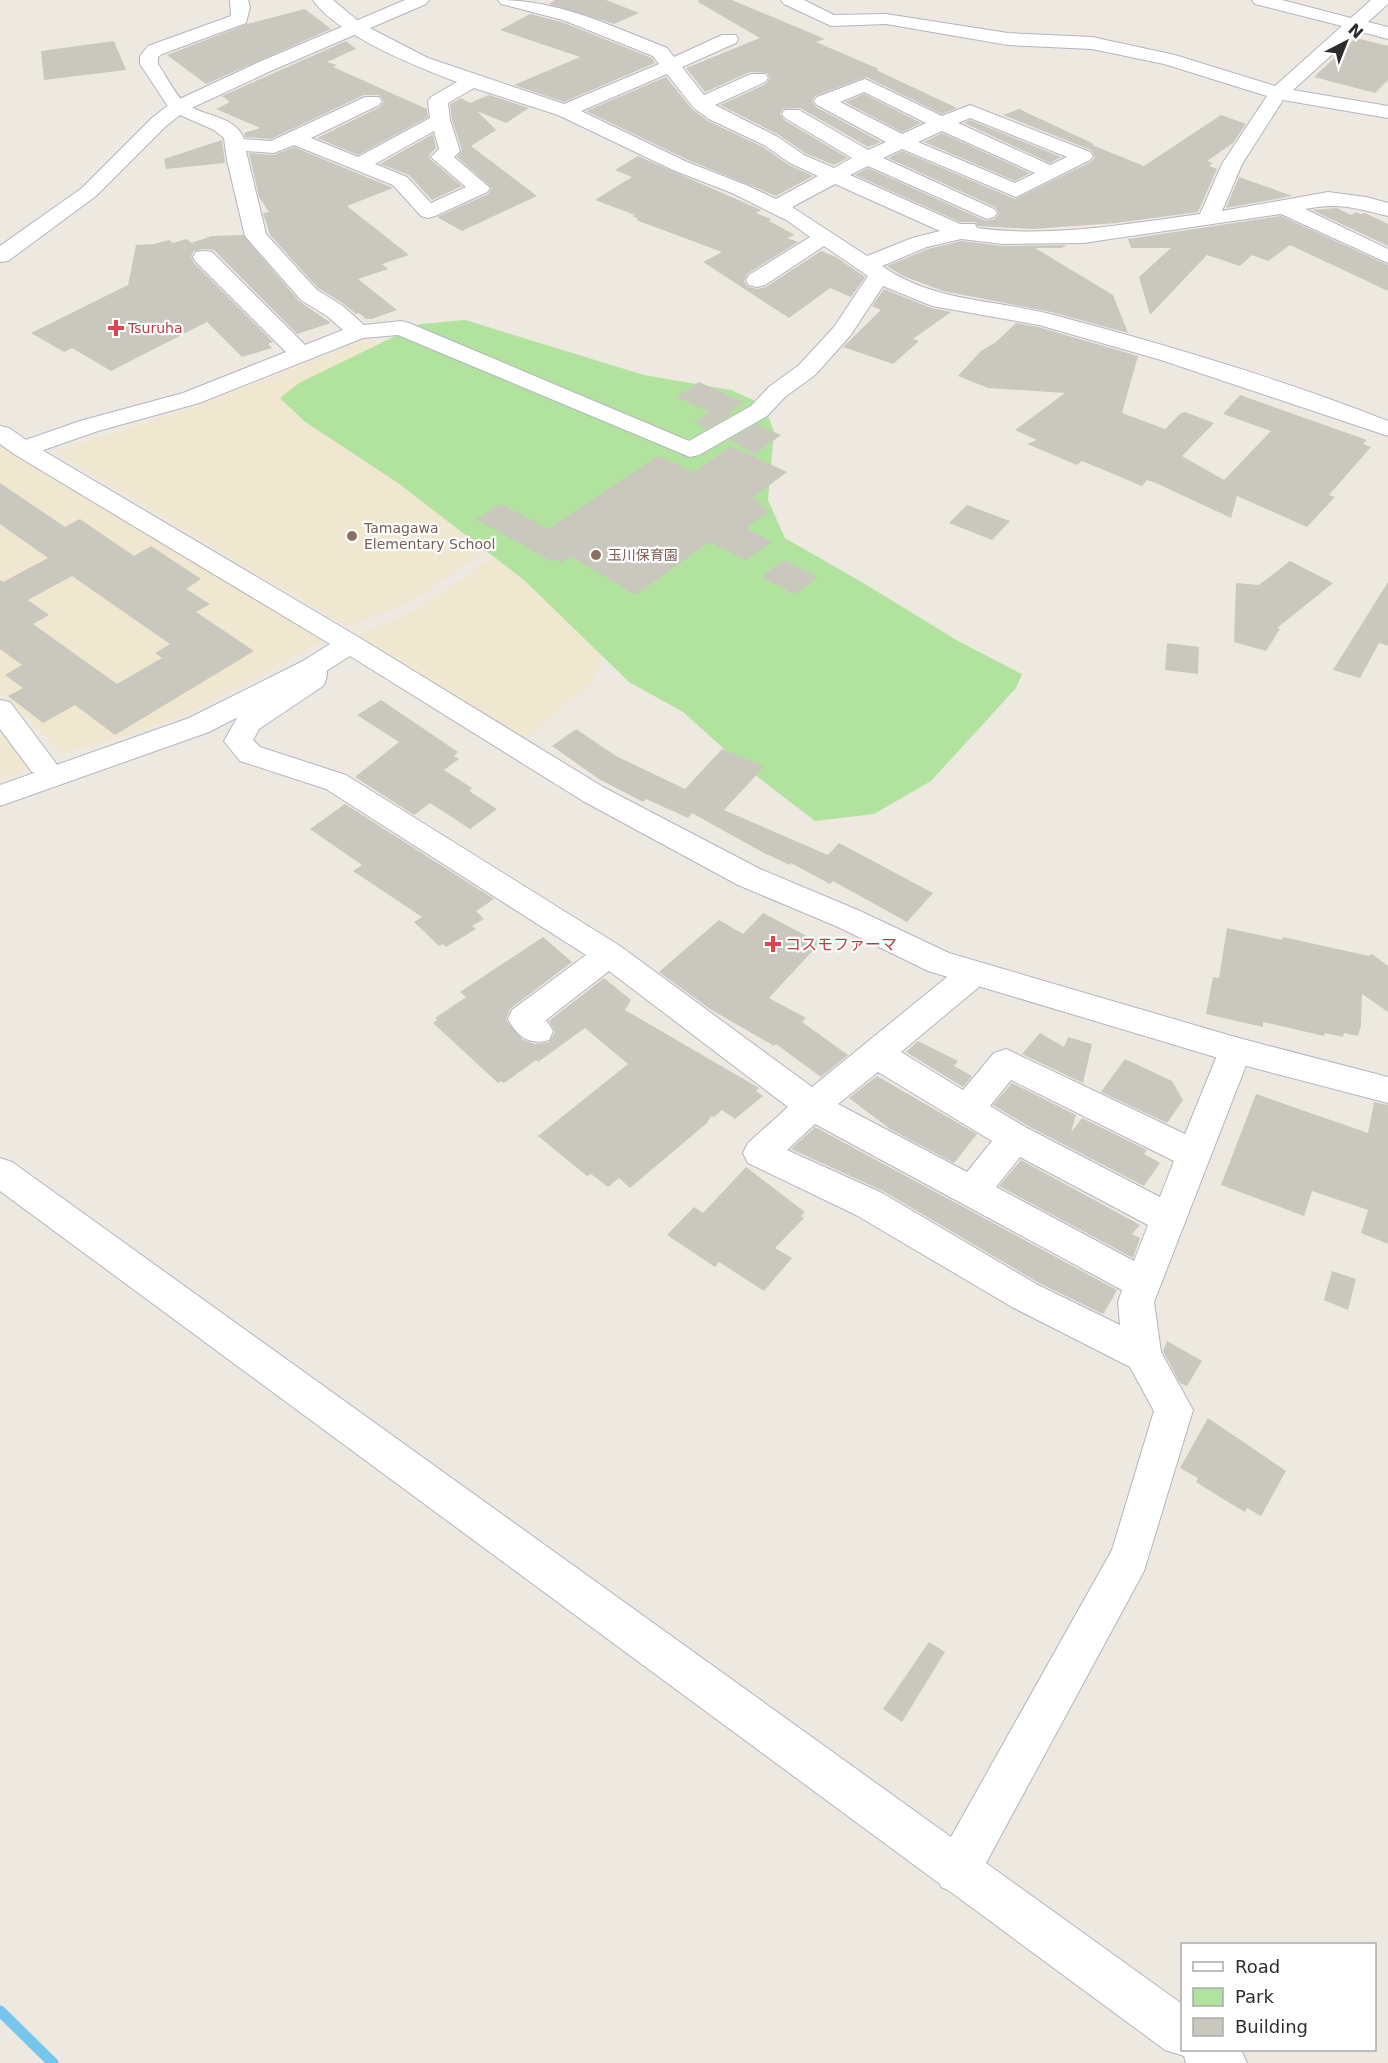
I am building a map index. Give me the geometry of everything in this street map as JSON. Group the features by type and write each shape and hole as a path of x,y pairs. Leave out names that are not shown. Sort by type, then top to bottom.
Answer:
{"street":[{"path":"239,0 240,19 155,50 149,56 149,64 178,107 221,126 234,136 237,160 256,236 309,295 334,310 359,332"},
{"path":"322,0 356,27 421,62 565,111 776,208 873,270 918,294 940,301 1042,320 1169,355 1345,412 1388,429"},
{"path":"0,256 89,192 178,107 420,0"},
{"path":"507,0 569,16 660,52 701,104 716,115 771,141 797,159 962,233 1003,238 1064,238 1208,220 1328,198 1366,203 1388,210"},
{"path":"790,0 831,21 886,19 1008,39 1092,43 1168,59 1278,93 1388,112"},
{"path":"1261,0 1388,33"},
{"path":"1208,220 1232,164 1278,93 1382,0"},
{"path":"565,111 729,39"},
{"path":"701,104 758,78"},
{"path":"294,138 400,181 428,212 480,188 441,157 450,151 440,120 438,100 472,81"},
{"path":"751,131 865,85 941,123 1051,173"},
{"path":"235,144 274,147 372,101"},
{"path":"824,101 902,142 1016,191"},
{"path":"23,449 89,426 190,398 359,332 401,328 690,450 759,411 777,392 807,370 842,331 873,270 929,239 962,233 1016,191 1083,156 970,111 832,175 776,208"},
{"path":"792,114 868,159 987,213"},
{"path":"359,164 440,120"},
{"path":"1284,207 1388,257"},
{"path":"757,280 824,237"},
{"path":"204,257 302,355"},
{"path":"0,433 593,794 749,877 849,919 939,963 1235,1050 1388,1090"},
{"path":"0,796 199,725 313,667 350,644"},
{"path":"313,667 313,680 248,723 238,741 250,754 336,782 609,954 812,1106 1144,1284"},
{"path":"0,709 42,765"},
{"path":"537,1031 524,1019 609,954"},
{"path":"974,973 812,1106 760,1153 869,1204 1025,1296 1143,1355"},
{"path":"957,1870 1130,1557 1174,1410 1143,1355 1136,1302 1235,1050"},
{"path":"876,1054 1015,1138 1169,1219"},
{"path":"967,1109 1006,1062 1194,1155"},
{"path":"972,1191 1015,1138"},
{"path":"0,1172 1181,2032"},
{"path":"1208,2051 1223,2063"}],"shaded area":[{"name":"Tamagawa Elementary School","path":"368,339 618,439 603,472 412,601 347,627 55,452 203,404"},
{"path":"0,439 326,640 190,712 126,736 63,753 0,692"},
{"name":"玉川保育園","path":"650,447 624,606 593,681 522,741 353,638 419,609"},
{"path":"0,732 38,766 0,780"}],"green space":[{"path":"465,320 644,375 731,390 764,405 774,432 768,500 785,538 958,641 1022,674 1016,688 931,781 874,814 815,821 742,765 683,712 629,682 524,580 398,483 304,421 280,398 299,383 420,324"}],"building":[{"path":"555,0 606,0 639,13 614,24 549,4"},
{"path":"699,0 732,0 825,39 816,42 879,69 876,70 957,108 942,114 866,77 815,96 812,101 816,107 881,142 868,147 800,108 783,109 780,114 784,120 848,158 834,165 805,153 779,135 720,105 766,84 770,78 767,73 750,72 705,92 686,68 760,38 698,2"},
{"path":"305,9 331,29 206,84 167,55 247,24"},
{"path":"530,14 562,22 652,58 655,63 564,102 514,85 580,57 500,30"},
{"path":"1356,38 1388,46 1388,80 1375,93 1314,77"},
{"path":"114,41 126,70 44,80 41,51"},
{"path":"346,41 356,49 327,62 337,65 333,67 427,109 428,117 358,155 317,138 380,107 384,101 379,95 364,95 271,139 245,137 244,133 260,128 216,109 230,102 222,96"},
{"path":"666,77 692,109 708,121 763,147 789,165 813,176 776,196 688,160 586,111"},
{"path":"864,94 921,123 902,132 845,102"},
{"path":"489,95 529,108 506,123 477,111 496,130 471,146 537,196 462,231 437,217 488,194 492,188 457,157 462,150 452,120 450,104 461,98 470,103"},
{"path":"1019,109 1094,144 1092,145 1144,166 1221,115 1246,124 1233,143 1207,161 1213,163 1209,166 1217,169 1198,212 1116,223 1033,229 978,226 975,222 960,222 855,175 868,168 986,221 995,219 999,213 995,207 888,158 902,151 1015,199 1091,162 1095,157 1091,150 1003,115"},
{"path":"970,120 1061,157 1050,163 964,123"},
{"path":"942,133 1030,173 1015,181 924,142"},
{"path":"433,134 436,148 429,155 430,159 462,186 432,200 409,175 380,164"},
{"path":"222,140 225,163 166,169 164,159"},
{"path":"294,147 393,188 347,206 409,255 382,264 388,269 358,279 397,310 372,319 366,319 359,313 356,314 318,288 270,235 263,213 269,212 259,197 249,153 274,155"},
{"path":"638,156 761,210 756,213 771,219 769,221 795,235 787,238 798,242 747,274 744,281 748,287 758,289 766,287 821,251 836,257 865,277 851,297 830,288 789,318 703,262 722,252 636,220 639,219 632,216 635,215 595,200 632,177 615,170"},
{"path":"1239,177 1292,196 1226,208"},
{"path":"1337,208 1351,215 1356,212 1365,213 1388,224 1388,246 1312,210"},
{"path":"1281,216 1388,265 1388,291 1290,245 1268,261 1252,255 1240,266 1207,255 1150,315 1139,277 1171,248 1131,248 1128,239"},
{"path":"243,235 299,301 331,323 297,334 214,250 204,249 194,251 191,256 194,263 273,342 268,344 272,348 242,357 207,322 111,371 72,348 64,352 31,333 128,285 136,245 169,240 173,243 187,239 191,243 212,236"},
{"path":"961,241 1003,246 1067,245 1061,248 1035,248 1113,295 1128,333 1051,312 943,291 903,276 887,266 928,249"},
{"path":"884,289 931,308 951,312 913,339 919,341 893,364 843,347 881,310 872,306"},
{"path":"1016,323 1038,327 1138,356 1122,413 1165,429 1185,412 1214,423 1182,456 1224,480 1271,431 1223,414 1240,395 1367,440 1363,444 1371,447 1329,495 1335,497 1307,527 1237,496 1231,518 1147,480 1142,486 1082,461 1077,465 1027,444 1037,440 1015,430 1065,393 988,388 958,376 981,351 996,342"},
{"path":"699,382 743,402 729,412 733,414 706,429 694,422 710,412 676,397"},
{"path":"757,424 781,435 755,454 729,440"},
{"path":"731,446 787,472 752,498 763,504 760,506 770,511 746,528 772,542 746,560 709,542 636,595 570,556 561,563 555,559 551,561 476,519 501,504 548,529 658,456 694,472"},
{"path":"0,483 65,527 80,519 134,556 151,546 201,579 186,589 210,604 196,612 254,651 115,735 75,705 43,723 8,696 23,688 5,675 22,665 0,649 0,580 3,582 48,558 0,524","holes":["72,576 170,644 155,653 162,658 117,684 33,624 49,615 28,600"]},
{"path":"967,505 1010,521 992,540 949,523"},
{"path":"784,560 818,577 795,594 761,577"},
{"path":"1290,561 1333,583 1277,628 1280,629 1266,651 1234,642 1236,583 1259,585"},
{"path":"1388,582 1388,646 1379,643 1360,678 1333,670"},
{"path":"1167,643 1199,647 1198,674 1165,670"},
{"path":"381,700 458,752 454,756 459,759 444,770 472,788 469,791 497,809 470,829 430,803 414,815 355,777 399,742 357,715"},
{"path":"576,729 616,756 685,789 722,749 758,764 764,767 724,810 828,855 839,843 933,893 907,922 833,881 830,884 791,863 790,865 762,852 692,813 688,818 646,799 643,802 599,779 552,746"},
{"path":"345,804 494,899 476,911 484,919 472,926 476,929 446,947 443,944 439,946 414,922 422,917 353,871 362,865 310,829"},
{"path":"763,913 820,943 769,998 806,1018 802,1022 848,1055 821,1077 776,1044 774,1046 710,1009 659,972 719,920 743,934"},
{"path":"1227,928 1282,940 1283,937 1369,956 1372,954 1388,966 1388,1012 1362,994 1361,1025 1358,1036 1344,1033 1343,1037 1325,1033 1324,1036 1263,1022 1263,1027 1206,1014 1213,977 1219,978"},
{"path":"543,937 572,962 510,1009 506,1020 523,1040 535,1044 549,1042 555,1032 549,1021 604,978 631,1000 625,1010 759,1088 756,1091 763,1096 735,1119 722,1110 714,1117 711,1116 707,1123 630,1188 619,1178 608,1187 591,1174 587,1176 538,1136 628,1064 585,1028 538,1062 536,1060 504,1083 501,1081 498,1083 433,1023 437,1020 435,1018 466,997 460,992"},
{"path":"1040,1033 1064,1047 1068,1037 1092,1044 1083,1083 1022,1054"},
{"path":"918,1041 958,1061 954,1066 972,1076 963,1087 906,1052"},
{"path":"1125,1059 1172,1081 1183,1100 1167,1123 1101,1092"},
{"path":"877,1076 977,1134 954,1163 890,1129 849,1098"},
{"path":"1012,1083 1076,1115 1071,1132 1082,1118 1147,1150 1144,1154 1160,1163 1144,1186 1028,1126 993,1105"},
{"path":"1256,1094 1368,1133 1374,1102 1388,1105 1388,1244 1361,1233 1368,1210 1312,1191 1304,1216 1221,1185"},
{"path":"815,1127 1117,1290 1103,1314 1039,1283 883,1191 791,1149"},
{"path":"1021,1160 1140,1225 1132,1234 1140,1238 1133,1258 999,1186"},
{"path":"746,1167 805,1212 801,1216 804,1218 775,1248 792,1258 764,1291 719,1262 715,1267 667,1235 694,1207 703,1213"},
{"path":"1332,1271 1356,1279 1348,1310 1324,1300"},
{"path":"1167,1341 1202,1361 1187,1386 1180,1383 1163,1351"},
{"path":"1208,1418 1286,1471 1261,1516 1247,1508 1245,1512 1218,1496 1196,1482 1198,1478 1180,1468"},
{"path":"929,1642 945,1652 902,1722 883,1709"}],"waterway":[{"path":"0,2011 53,2063"}],"place":[{"name":"Tsuruha","path":"116,328"},
{"name":"Tamagawa Elementary School","path":"352,536"},
{"name":"玉川保育園","path":"596,555"},
{"name":"コスモファーマ","path":"773,944"}]}
